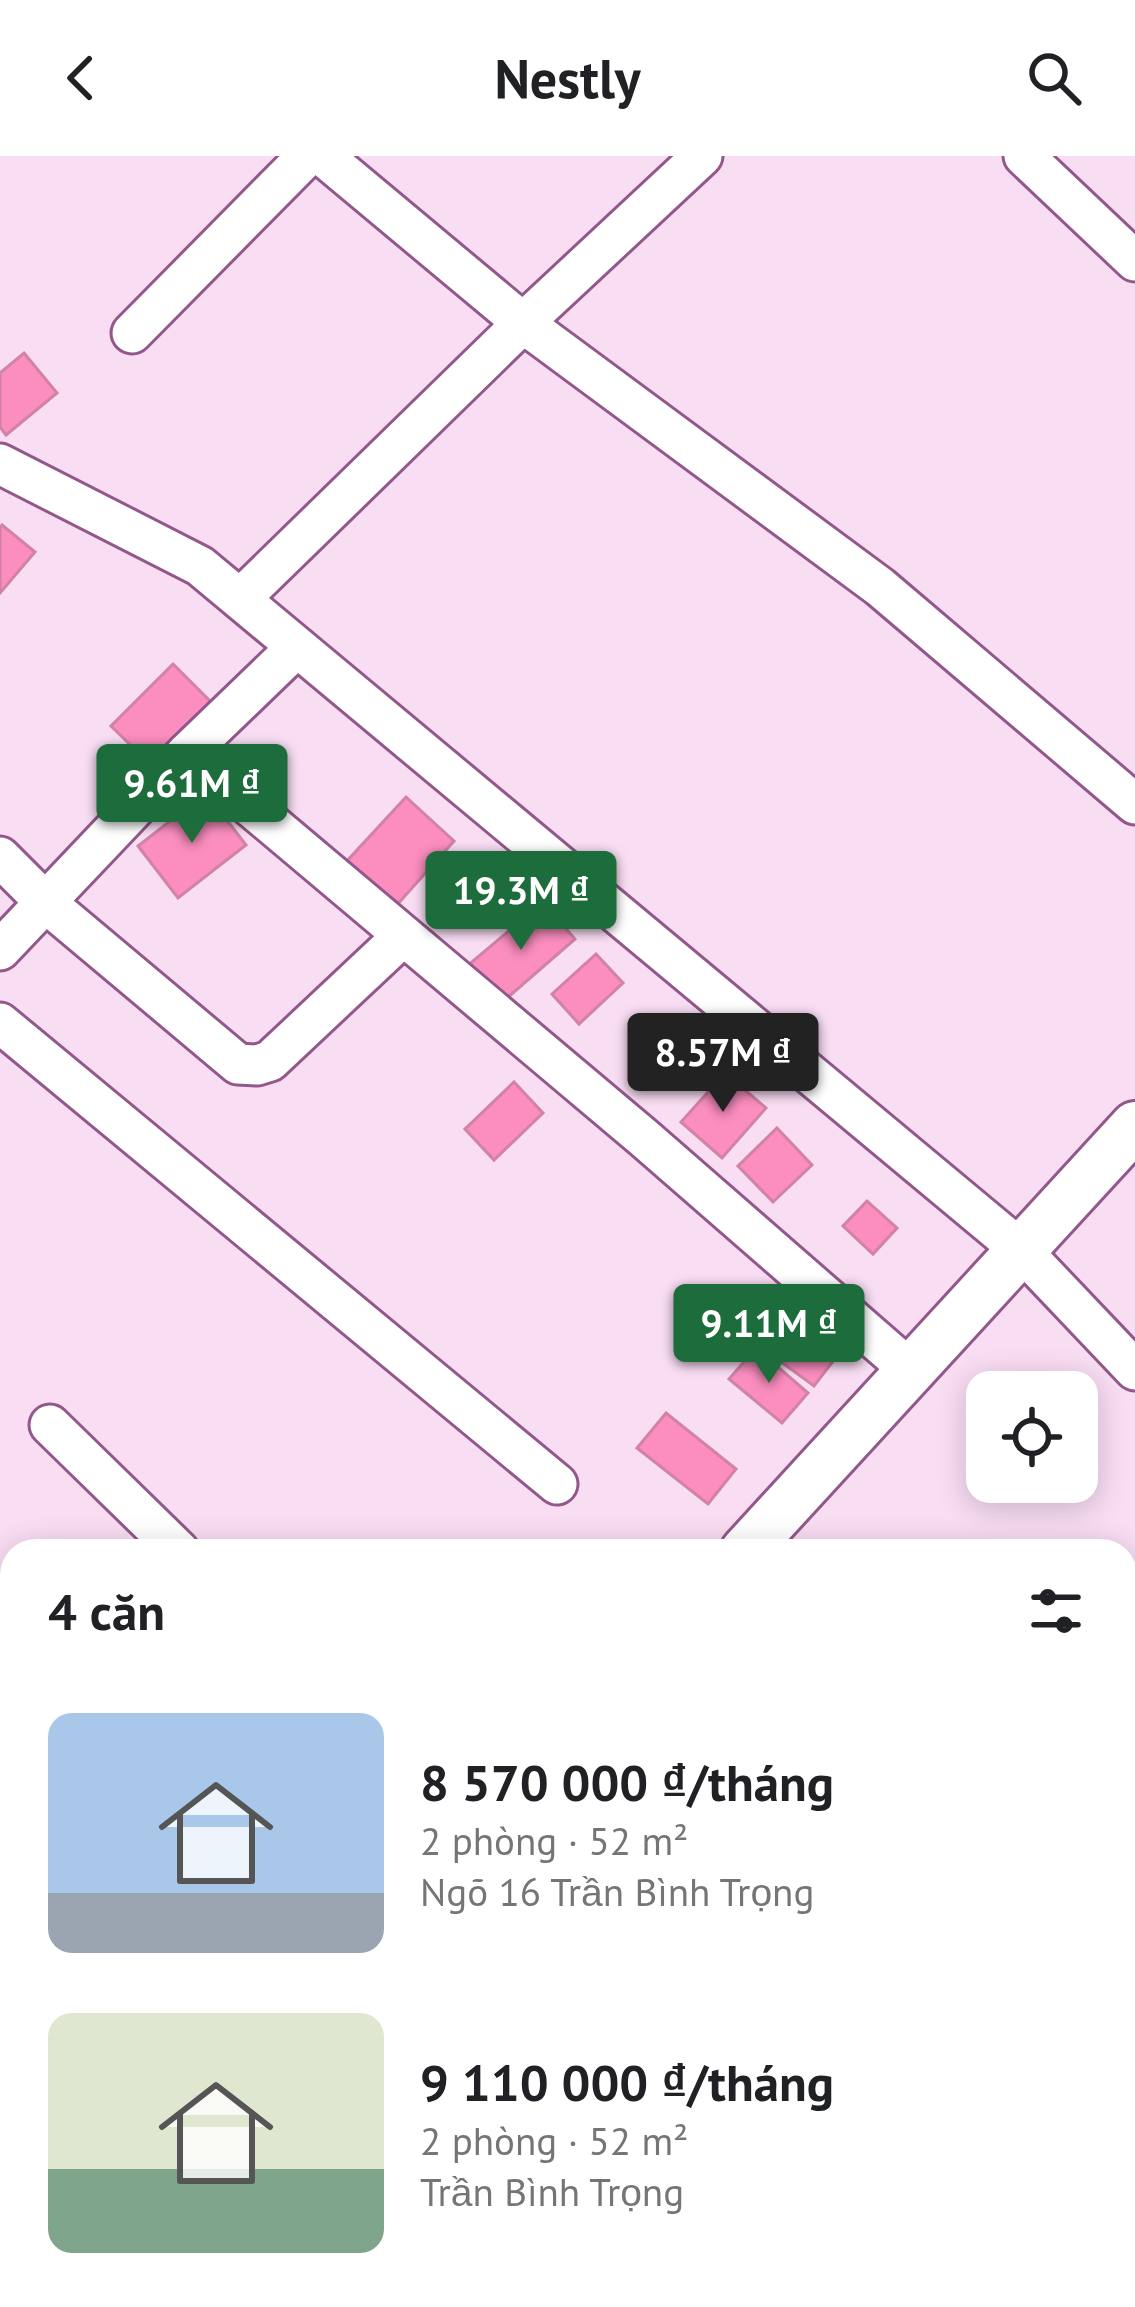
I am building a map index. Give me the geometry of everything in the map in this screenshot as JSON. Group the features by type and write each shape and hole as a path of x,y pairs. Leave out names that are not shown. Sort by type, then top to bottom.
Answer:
{"street":[{"path":"132,333 307,156"},
{"path":"323,156 523,323 880,586 1135,804"},
{"path":"240,599 702,156"},
{"path":"1024,156 1135,261"},
{"path":"0,464 200,566 1022,1250 1135,1370"},
{"path":"0,950 187,753 297,647"},
{"path":"187,753 909,1369"},
{"path":"0,857 45,902 238,1064 270,1060 403,935"},
{"path":"0,1023 557,1484"},
{"path":"757,1539 1135,1126"},
{"path":"50,1425 167,1539"}],"building":[{"path":"24,353 57,393 6,435 0,427 0,373"},
{"path":"2,525 35,552 0,593 0,528"},
{"path":"173,664 217,708 155,769 111,726"},
{"path":"206,793 246,845 178,898 138,846"},
{"path":"406,797 454,841 396,906 346,862"},
{"path":"543,902 575,939 499,1005 466,967"},
{"path":"596,954 623,983 579,1024 552,994"},
{"path":"725,1073 766,1108 722,1158 681,1122"},
{"path":"514,1082 543,1113 494,1160 465,1129"},
{"path":"777,1128 812,1165 773,1202 738,1166"},
{"path":"867,1201 897,1228 873,1254 843,1226"},
{"path":"799,1329 837,1356 814,1386 777,1359"},
{"path":"756,1348 808,1393 782,1423 729,1379"},
{"path":"666,1413 736,1469 708,1504 637,1448"}]}
